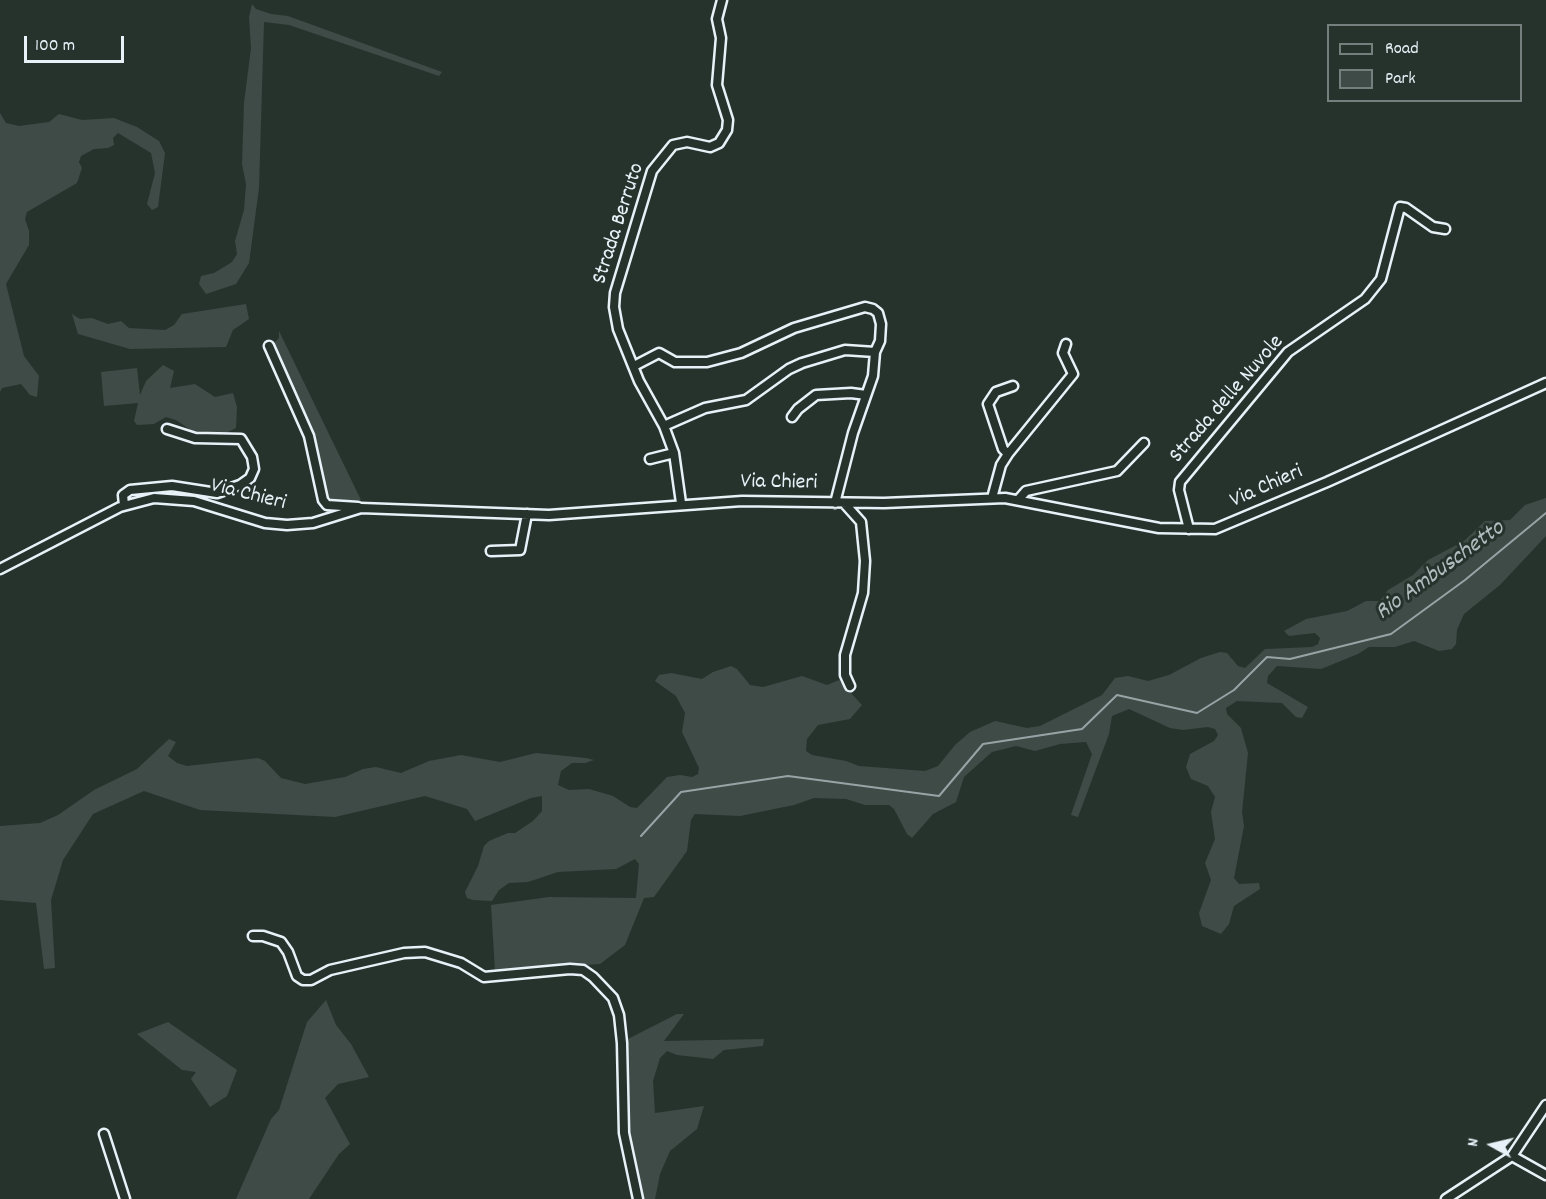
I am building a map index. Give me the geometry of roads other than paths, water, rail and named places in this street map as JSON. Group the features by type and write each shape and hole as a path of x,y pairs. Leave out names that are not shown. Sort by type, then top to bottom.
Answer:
{"street":[{"name":"Strada Berruto","path":"681,503 674,453 664,426 618,329 614,307 615,293 649,179 673,145 687,142 710,147 719,143 727,130 728,120 717,85 721,38 717,19 722,0"},
{"name":"Strada delle Nuvole","path":"1189,529 1179,489 1180,482 1288,352 1365,299 1381,279 1400,207 1406,208 1433,227 1445,229"},
{"path":"634,366 659,353 675,362 686,364 733,356 794,328 865,307 878,313 881,324 880,341 875,352 873,376 853,433 835,503"},
{"path":"992,498 1008,454 1071,377 1073,371 1063,353 1066,344"},
{"path":"269,346 309,436 323,500 327,505 362,508"},
{"path":"664,426 705,408 746,400 789,369 802,363 845,350 875,352"},
{"name":"Via Chieri","path":"0,568 124,505 148,498 174,498 204,504 265,523 287,525 313,523 362,508 549,515 681,503 758,501 844,503 992,498 1019,499 1115,521 1160,528 1215,529 1546,383"},
{"path":"1008,454 1003,449 988,404 996,392 1013,386"},
{"path":"792,417 798,409 816,395 852,393 866,395"},
{"path":"124,505 123,495 130,490 172,486 216,493 240,485 250,478 254,469 252,457 241,439 195,438 167,429"},
{"path":"1019,499 1026,491 1117,471 1144,443"},
{"path":"650,459 674,453"},
{"path":"844,503 861,522 865,561 863,593 845,655 845,675 850,686"},
{"path":"491,551 520,550 527,514"},
{"path":"253,936 263,936 281,942 288,952 297,976 303,980 311,980 330,970 404,953 425,952 461,963 484,977 570,969 583,970 593,976 613,998 619,1015 623,1053 624,1133 638,1199"},
{"path":"1446,1199 1512,1156 1546,1105"},
{"path":"104,1134 125,1199"},
{"path":"1512,1156 1546,1175"}],"waterway":[{"name":"Rio Ambuschetto","path":"641,836 681,792 788,776 939,796 983,744 1082,729 1117,695 1197,713 1234,690 1267,657 1290,659 1391,634 1465,580 1546,513"}]}
